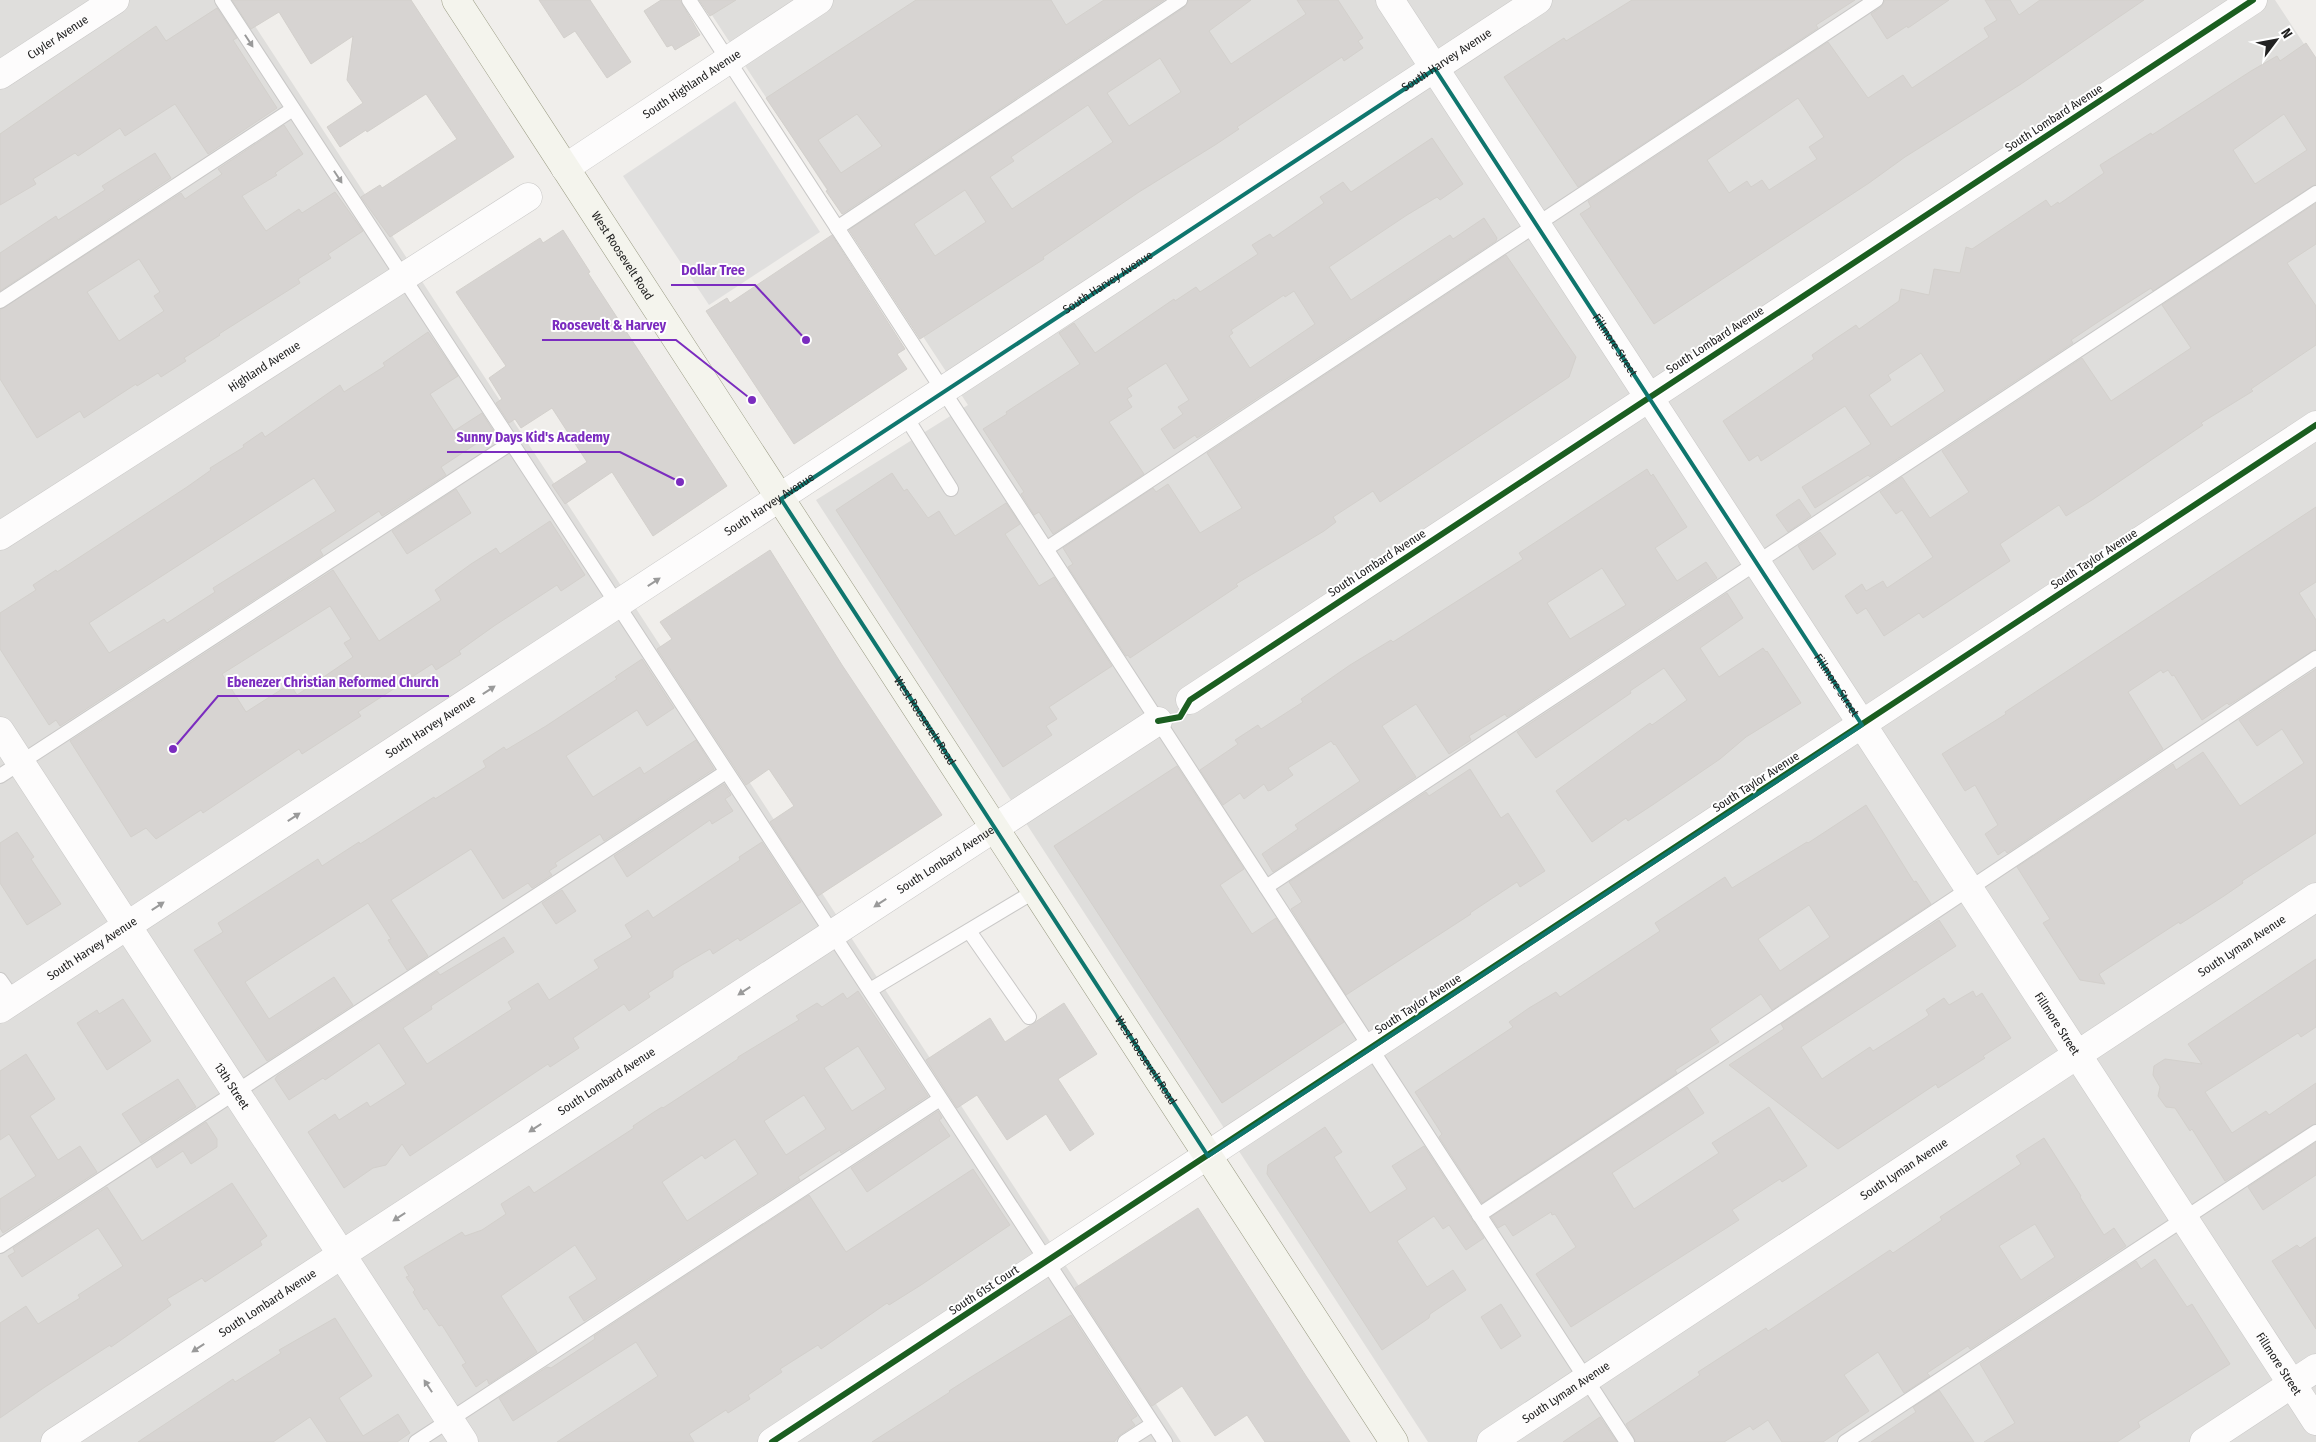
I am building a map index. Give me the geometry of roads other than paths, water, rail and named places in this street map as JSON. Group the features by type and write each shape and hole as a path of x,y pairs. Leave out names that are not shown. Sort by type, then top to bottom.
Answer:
{"main road":[{"name":"West Roosevelt Road","path":"456,0 1394,1442"}],"street":[{"name":"Cuyler Avenue","path":"0,75 115,0"},
{"name":"South Highland Avenue","path":"565,168 819,0"},
{"name":"Fillmore Street","path":"1390,0 2316,1421"},
{"name":"South Harvey Avenue","path":"5,996 128,926 944,392 1538,0"},
{"name":"South Lombard Avenue","path":"1190,700 2253,0"},
{"name":"Highland Avenue","path":"0,536 528,196"},
{"name":"South Taylor Avenue","path":"1208,1156 2316,425"},
{"name":"South Lombard Avenue","path":"55,1442 1158,721"},
{"name":"13th Street","path":"0,731 11,770 128,926 457,1431"},
{"name":"South Lyman Avenue","path":"1491,1442 2316,897"},
{"name":"South 61st Court","path":"772,1442 1208,1156"},
{"path":"2204,1442 2316,1368"}],"lane":[{"path":"222,0 1165,1442"},
{"path":"688,0 1627,1442"},
{"path":"837,228 1180,0"},
{"path":"1046,549 1876,0"},
{"path":"0,302 293,109"},
{"path":"1266,887 2316,193"},
{"path":"906,416 951,489"},
{"path":"11,770 511,443"},
{"path":"1480,1215 2316,658"},
{"path":"0,1246 726,772"},
{"path":"870,990 1036,891"},
{"path":"969,931 1029,1017"},
{"path":"416,1442 457,1431 940,1099"},
{"path":"1845,1442 2316,1132"},
{"path":"1125,1442 1153,1424"}],"place":[{"name":"Dollar Tree","path":"806,340"},
{"name":"Roosevelt & Harvey","path":"752,400"},
{"name":"Sunny Days Kid's Academy","path":"680,482"},
{"name":"Ebenezer Christian Reformed Church","path":"173,749"}]}
